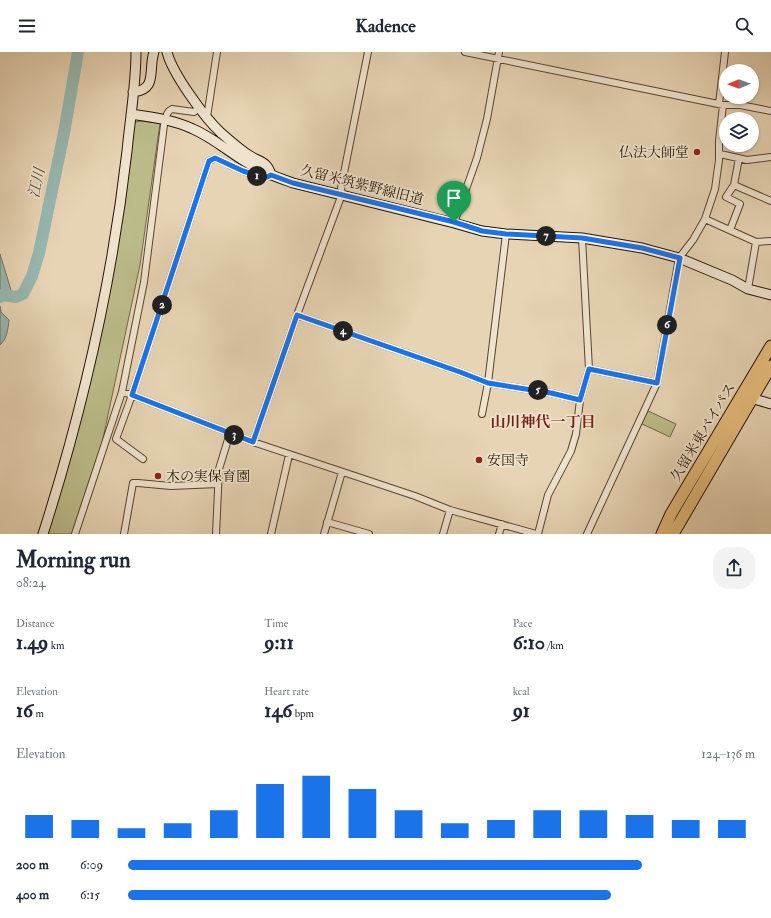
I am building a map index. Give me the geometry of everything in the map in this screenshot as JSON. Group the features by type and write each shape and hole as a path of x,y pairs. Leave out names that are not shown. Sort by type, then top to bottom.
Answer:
{"highway":[{"name":"久留米東バイパス","path":"662,534 671,514 771,346"},
{"name":"久留米東バイパス","path":"673,534 771,366"}],"street":[{"path":"43,534 75,427 96,343 113,250 124,171 131,114 136,52"},
{"path":"133,92 141,91 151,80 154,52"},
{"name":"久留米筑紫野線旧道","path":"167,52 168,58 177,76 207,117 220,132 247,155 264,163 269,168 271,175"},
{"path":"207,117 217,52"},
{"path":"253,442 297,315 342,194 341,188 368,52"},
{"path":"465,52 719,104"},
{"path":"454,222 477,158 487,118 499,52"},
{"path":"724,64 725,52"},
{"path":"587,534 657,383 680,258 693,240 705,219 715,190 720,154 719,141 721,104 740,105 771,110"},
{"path":"167,114 172,109 194,112 200,107"},
{"name":"久留米筑紫野線旧道","path":"131,114 173,121 192,128 208,136 250,165 293,183 454,222 482,231 506,234 582,238 642,248 680,258 732,280 748,289 771,295"},
{"path":"75,534 122,392 144,282 164,124"},
{"path":"720,154 747,160 771,157"},
{"path":"143,459 116,439 132,395 209,161 215,158 243,171 265,178 271,175"},
{"path":"730,230 740,204 726,197 734,185 739,158"},
{"path":"734,185 771,201"},
{"path":"705,219 756,242 771,241"},
{"path":"482,414 488,383 506,234"},
{"path":"122,392 289,455 415,496 450,510 537,534 548,495 571,451 576,434 580,400 589,369 582,238"},
{"path":"748,289 756,242"},
{"path":"297,315 488,383 551,393 580,400"},
{"path":"589,369 657,383"},
{"path":"751,398 771,404"},
{"path":"216,534 219,469 230,433"},
{"path":"271,534 289,455"},
{"path":"324,534 342,472"},
{"path":"124,534 133,483 138,482 171,486 218,484"},
{"path":"443,534 450,510"},
{"path":"328,522 369,534"},
{"path":"499,534 502,524"}],"green space":[{"path":"140,121 160,123 140,265 102,443 72,534 46,534 73,446 96,357 112,276 132,123"},
{"path":"646,410 676,424 670,437 640,423"}],"water":[{"path":"0,254 11,290 0,302"},
{"path":"0,306 1,312 9,320 6,337 0,345"}],"waterway":[{"name":"江川","path":"0,297 2,295 16,297 23,294 32,276 39,253 64,133 78,52"}],"place":[{"name":"仏法大師堂","path":"697,152"},
{"name":"安国寺","path":"479,460"},
{"name":"木の実保育園","path":"158,476"}],"district":[{"name":"山川神代一丁目","path":"543,422"}],"route":[{"path":"215,158 243,171 265,178 271,175 293,183 454,222 482,231 506,234 582,238 642,248 680,258 657,383 589,369 580,400 551,393 488,383 297,315 253,442 132,395 209,161 215,158"}]}
